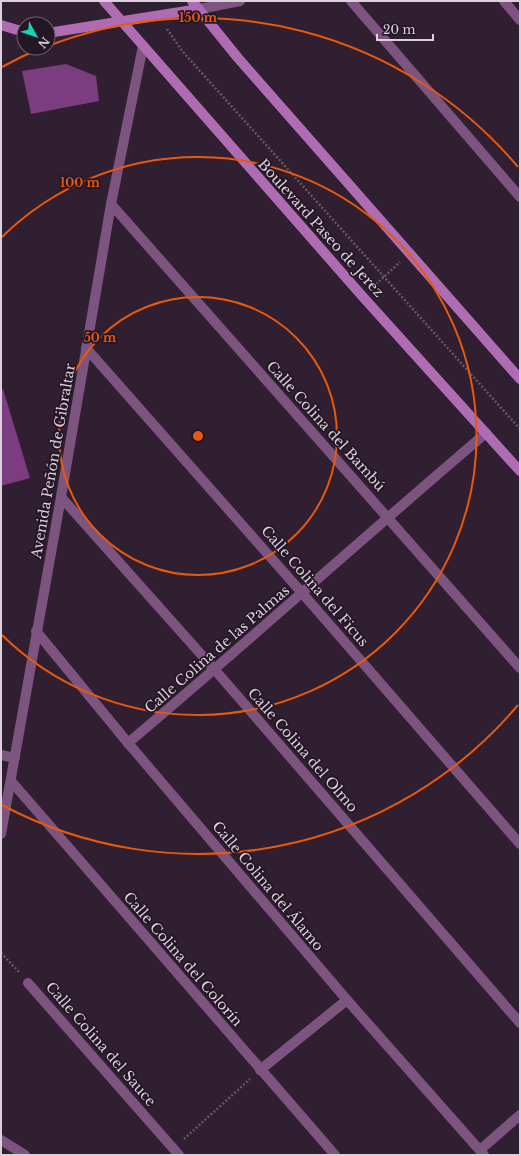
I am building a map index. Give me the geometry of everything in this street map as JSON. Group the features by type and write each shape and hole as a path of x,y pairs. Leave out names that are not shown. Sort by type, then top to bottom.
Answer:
{"main road":[{"name":"Boulevard Paseo de Jerez","path":"104,1 363,297 520,472"},
{"path":"192,1 238,58 520,379"},
{"path":"56,32 199,9"},
{"path":"1,25 16,30"}],"street":[{"path":"199,9 240,1"},
{"path":"351,1 520,198"},
{"path":"504,1 520,20"},
{"name":"Avenida Peñón de Gibraltar","path":"1,834 111,204 142,46"},
{"name":"Calle Colina del Bambú","path":"111,204 388,516 520,668"},
{"name":"Calle Colina del Ficus","path":"86,348 303,594 520,844"},
{"name":"Calle Colina de las Palmas","path":"128,744 303,594 388,516 486,433"},
{"name":"Calle Colina del Olmo","path":"61,497 215,670 520,1023"},
{"name":"Calle Colina del Álamo","path":"36,632 128,744 347,1000 482,1153"},
{"path":"1,755 15,758"},
{"name":"Calle Colina del Colorín","path":"11,781 335,1155"},
{"name":"Calle Colina del Sauce","path":"28,983 176,1152"},
{"path":"260,1070 347,1000"},
{"path":"482,1153 520,1115"},
{"path":"1,1140 25,1155"}],"path":[{"path":"157,15 183,52 520,429"},
{"path":"363,297 409,254"},
{"name":"Calle Colina del Sauce","path":"1,953 28,983"},
{"path":"176,1152 260,1070"}],"building":[{"path":"66,64 96,76 99,101 31,114 22,71"},
{"path":"3,389 30,478 1,486 1,390"}]}
